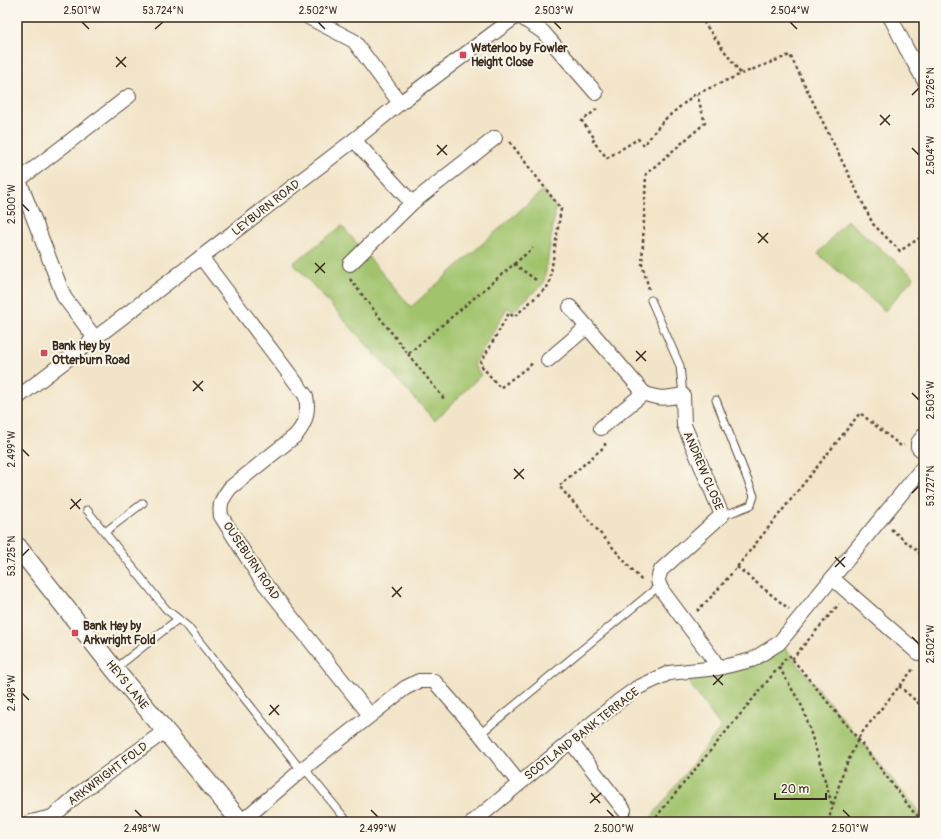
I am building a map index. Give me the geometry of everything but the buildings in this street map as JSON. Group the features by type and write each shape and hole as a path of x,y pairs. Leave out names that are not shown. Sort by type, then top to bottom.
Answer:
{"street":[{"path":"308,17 354,41 400,103"},
{"name":"LEYBURN ROAD","path":"17,398 354,140 400,103 515,17"},
{"path":"521,17 543,32 596,93"},
{"path":"890,17 924,80"},
{"path":"95,338 64,297 18,177 129,96"},
{"path":"350,264 412,204 495,138"},
{"path":"354,140 412,204"},
{"name":"OUSEBURN ROAD","path":"201,257 306,396 308,407 302,428 295,436 230,488 222,499 220,507 221,516 260,578 370,715"},
{"path":"570,307 644,393 653,398 668,398 684,395"},
{"path":"548,360 587,327"},
{"path":"601,428 644,393"},
{"name":"ANDREW CLOSE","path":"655,589 661,570 722,515 684,425 684,395"},
{"name":"SCOTLAND BANK TERRACE","path":"473,822 637,688 669,674 718,668 752,660 779,643 924,466"},
{"name":"HEYS LANE","path":"17,546 114,669 241,822"},
{"path":"832,578 918,653"},
{"path":"655,589 686,623 718,668"},
{"path":"241,822 302,769 404,688 419,681 434,681 480,734 519,783"},
{"name":"ARKWRIGHT FOLD","path":"31,822 53,819 80,793 165,731"},
{"path":"571,742 624,810"}],"lane":[{"path":"651,300 680,366 684,395"},
{"path":"716,400 754,496 751,505 722,515"},
{"path":"105,532 143,503"},
{"path":"87,510 166,610 188,627 302,769 348,822"},
{"path":"480,734 655,589"},
{"path":"114,669 178,619"}],"path":[{"path":"700,17 741,74"},
{"path":"596,93 603,105 582,121 595,139 593,141 607,158 638,139 644,145 663,122 694,95 790,54 873,224 900,251 924,235"},
{"path":"651,300 642,264 646,174 705,123 698,94"},
{"path":"495,138 511,142 561,209 549,285 514,316 509,313 480,364 500,388 533,363 548,360"},
{"path":"408,354 533,248"},
{"path":"350,264 348,277 445,400"},
{"path":"514,264 536,280"},
{"path":"686,623 715,593 737,567 860,412 901,446 922,444"},
{"path":"601,428 605,446 558,486 655,589"},
{"path":"880,520 924,557"},
{"path":"737,567 800,618"},
{"path":"792,660 849,593"},
{"path":"779,643 858,739 915,814 924,819"},
{"path":"828,822 843,772 860,735 922,658 918,653"},
{"path":"652,822 789,655"},
{"path":"779,667 803,708 832,805"},
{"path":"899,686 924,708"}],"green space":[{"path":"543,190 556,207 544,283 513,311 507,308 474,365 481,375 435,421 293,263 342,226 411,307"},
{"path":"847,220 914,277 885,311 818,254"},
{"path":"783,646 920,813 924,815 924,822 648,822 721,727 684,676"}],"place":[{"name":"Waterloo by Fowler Height Close","path":"463,55"},
{"name":"Bank Hey by Otterburn Road","path":"44,353"},
{"name":"Bank Hey by Arkwright Fold","path":"75,633"}]}
